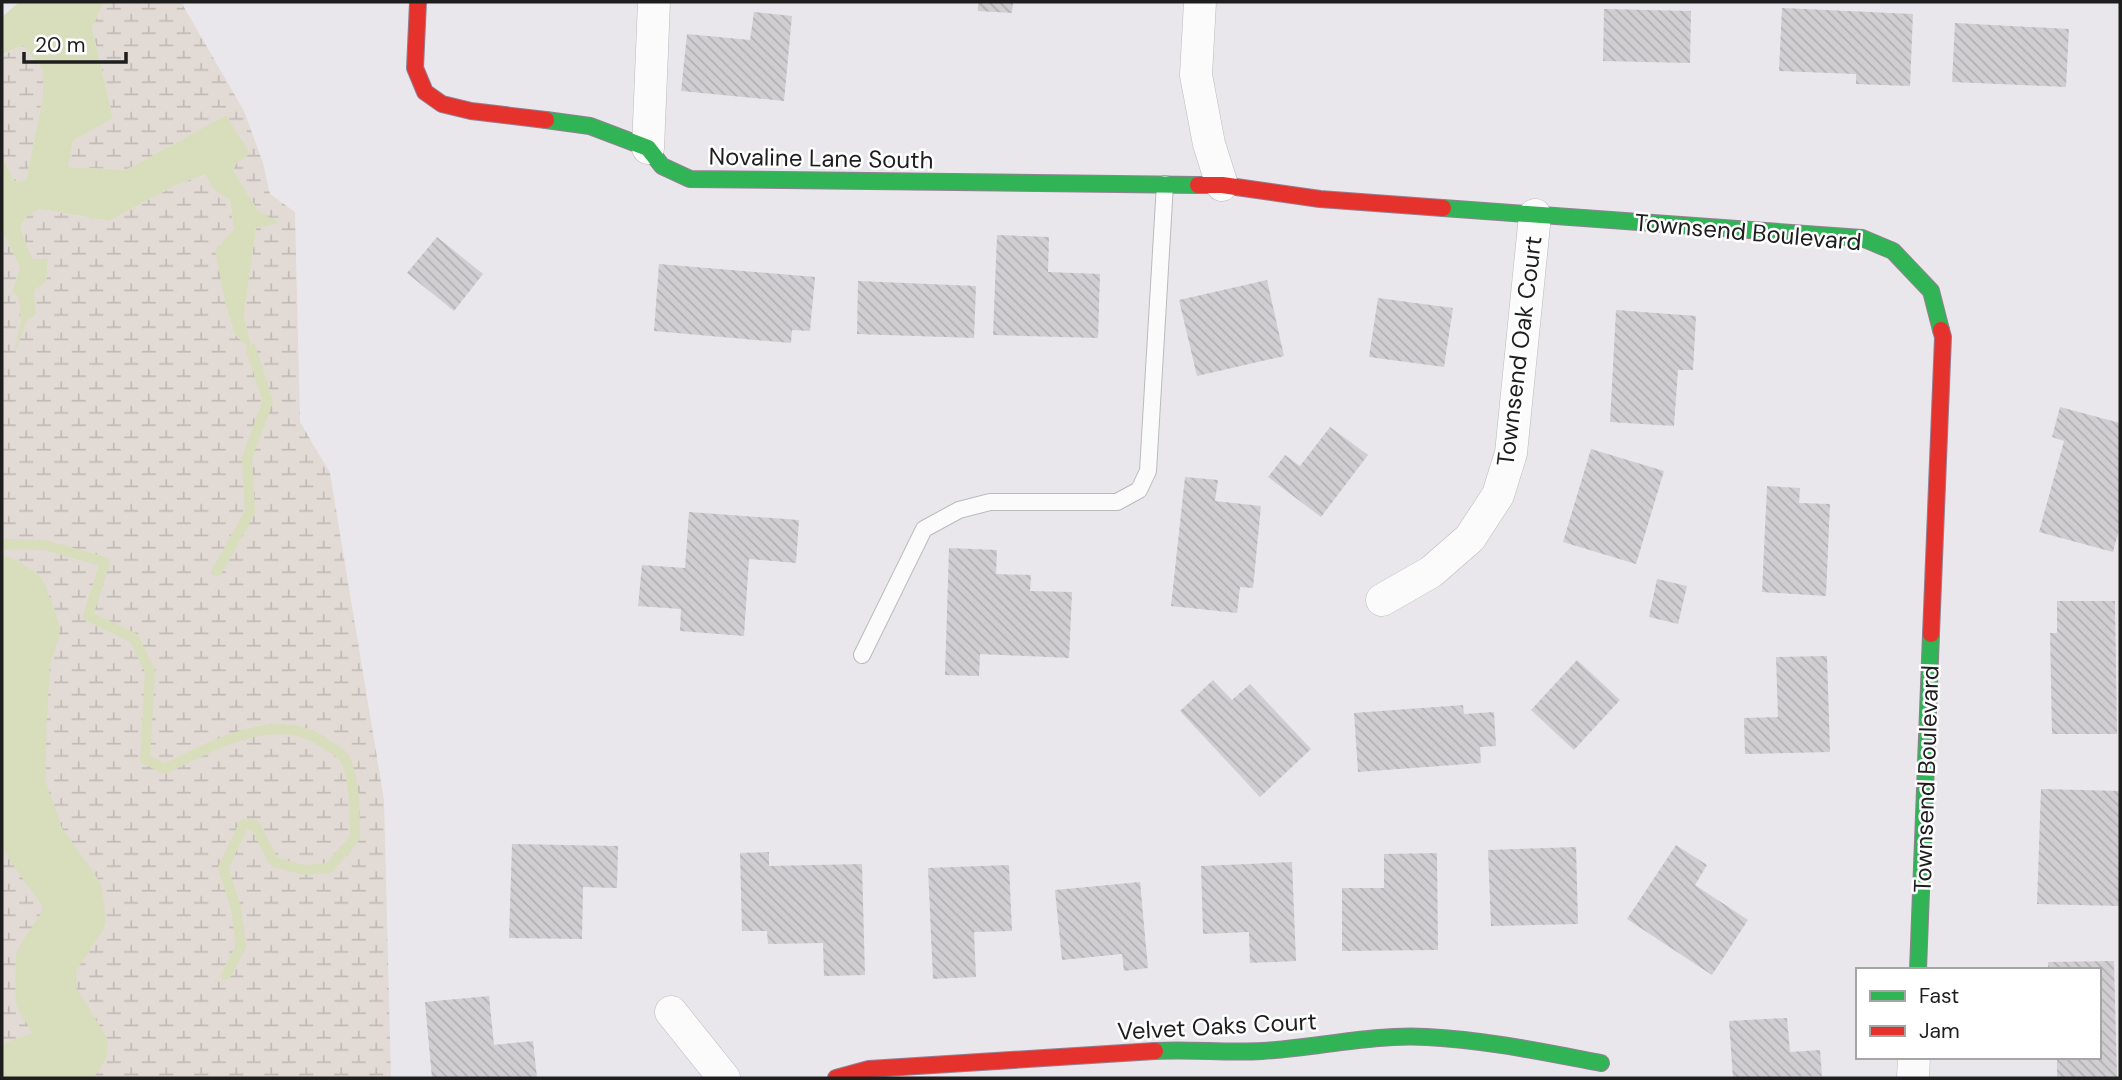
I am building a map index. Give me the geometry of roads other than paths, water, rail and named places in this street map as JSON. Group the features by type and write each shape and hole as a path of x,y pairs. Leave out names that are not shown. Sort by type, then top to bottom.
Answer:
{"street":[{"name":"Novaline Lane South","path":"418,2 415,68 425,92 442,104 471,111 590,126 648,148 662,166 690,179 1222,185"},
{"path":"648,148 654,2"},
{"path":"1200,2 1196,75 1209,144 1222,185"},
{"name":"Townsend Boulevard","path":"1222,185 1321,199 1862,238 1893,251 1931,291 1943,337 1918,968"},
{"name":"Townsend Oak Court","path":"1382,600 1431,572 1470,538 1498,495 1511,453 1535,215"},
{"path":"671,1013 724,1078"},
{"name":"Velvet Oaks Court","path":"836,1078 869,1069 989,1060 1192,1049 1262,1051 1354,1039 1425,1037 1494,1043 1601,1063"},
{"path":"1913,1078 1914,1059"}],"lane":[{"path":"862,655 925,529 959,510 989,502 1117,502 1139,490 1148,471 1165,184"}],"waterway":[{"path":"217,571 250,512 247,458 268,401 251,349"},
{"path":"2,544 45,545 105,562 88,616 134,638 150,671 145,759 165,769 224,741 267,730 288,729 308,734 336,751 348,765 355,838 329,868 304,870 274,862 255,825 244,824 223,868 236,908 241,946 226,975"},
{"path":"2,587 17,597 29,630 20,657 15,787 35,843 72,895 75,917 46,961 46,997 77,1047 74,1053 24,1068 20,1077 22,1078"}]}
